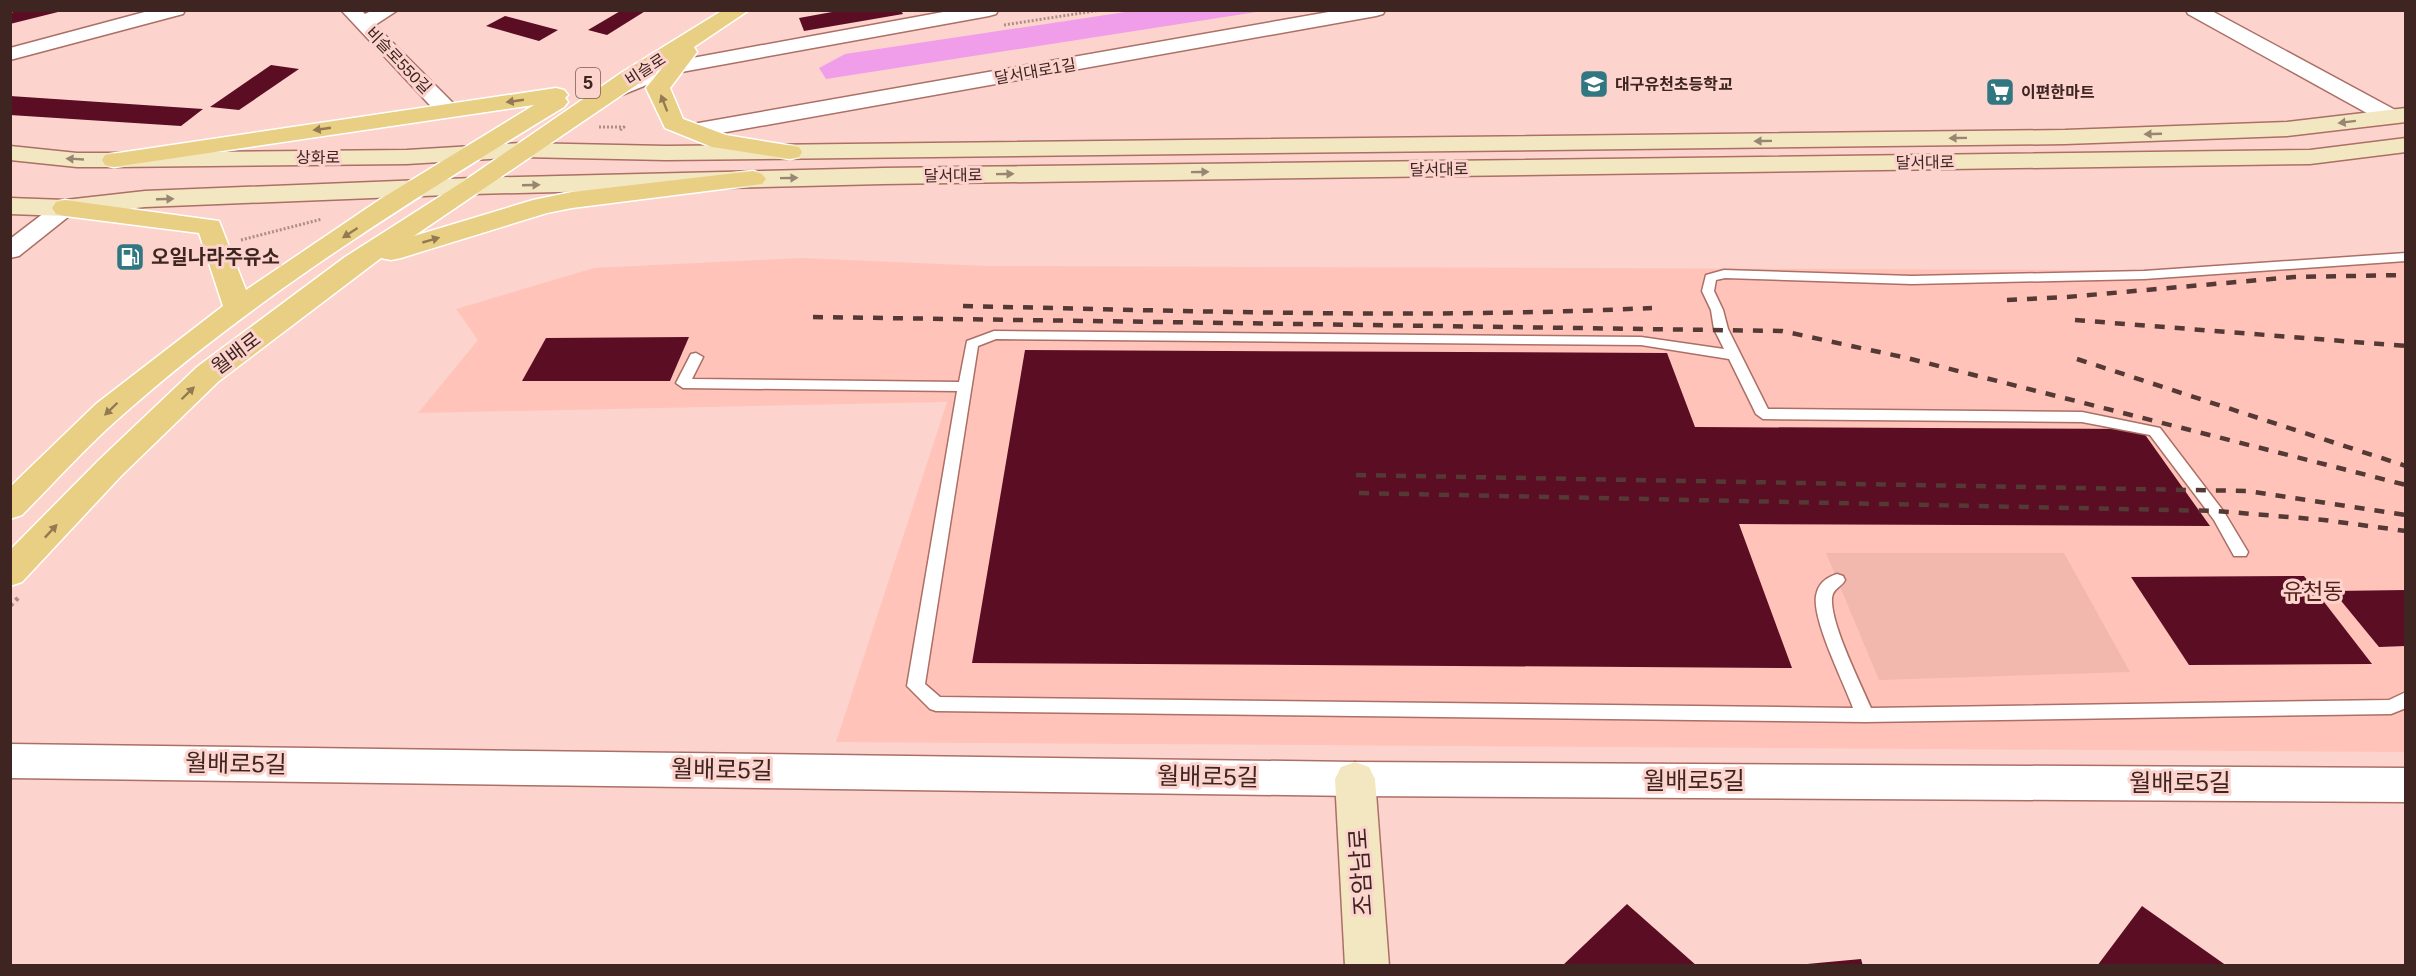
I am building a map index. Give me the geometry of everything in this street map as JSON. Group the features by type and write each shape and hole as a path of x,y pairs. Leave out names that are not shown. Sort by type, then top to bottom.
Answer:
{"main road":[{"name":"비슬로","path":"471,152 703,10"},
{"name":"비슬로","path":"494,171 629,78 739,10"},
{"path":"697,36 676,67 658,88 673,123 721,142 790,152"},
{"path":"114,160 572,92"},
{"name":"달서대로","path":"626,153 2065,137 2287,129 2398,116"},
{"name":"달서대로","path":"473,186 753,179 2310,157 2406,145"},
{"name":"상화로","path":"10,153 77,160 114,160 407,157 522,150 626,153"},
{"name":"월배로","path":"10,507 120,401 238,307 471,152"},
{"name":"월배로","path":"10,573 110,468 208,374 355,263 494,171"},
{"path":"355,263 542,206 572,200 753,179"},
{"name":"상화로","path":"10,206 65,208 145,199 473,186"},
{"name":"월배로","path":"65,208 210,227 238,307"},
{"name":"조암남로","path":"1355,779 1367,966"}],"street":[{"path":"10,54 176,10"},
{"path":"357,17 389,10"},
{"path":"603,97 660,71 676,67 989,10"},
{"name":"달서대로1길","path":"693,131 1376,10"},
{"path":"2203,11 2398,116"},
{"name":"비슬로550길","path":"357,17 448,111"},
{"path":"10,251 65,208"},
{"name":"월배로5길","path":"10,761 1355,779 2406,785"}],"lane":[{"path":"2240,552 2219,516 2155,431 2082,417 1763,414 1721,329 1718,310 1708,291 1710,278 1724,274 1912,280 2144,275 2406,257"},
{"path":"1734,355 1641,342 994,335 972,344 916,686 936,704 1865,715 2391,707 2406,699"},
{"path":"696,357 683,383 964,387"},
{"path":"1838,580 1828,585 1824,597 1825,615 1865,715"}],"path":[{"path":"234,242 322,219"}],"shaded area":[{"path":"1132,11 1263,11 826,79 819,68 845,54"},
{"path":"2405,254 2405,752 836,742 947,402 418,413 478,340 456,309 594,268 801,258 988,266 2139,270"},
{"path":"1826,553 2064,553 2130,672 1879,680"}],"building":[{"path":"21,10 62,11 10,24 10,13"},
{"path":"622,10 647,10 607,35 588,30"},
{"path":"843,10 901,10 903,14 804,31 799,18"},
{"path":"505,16 558,30 539,41 486,26"},
{"path":"271,65 299,69 239,110 210,107"},
{"path":"10,96 203,109 181,126 10,115"},
{"path":"689,337 670,381 522,381 546,338"},
{"path":"1025,350 1667,353 1695,427 2141,429 2210,526 1739,524 1792,668 972,663"},
{"path":"2304,576 2372,664 2189,665 2131,577"},
{"path":"2406,590 2406,646 2379,647 2333,591"},
{"path":"1627,904 1697,966 1562,966"},
{"path":"2142,906 2227,966 2097,966"},
{"path":"1861,959 1863,966 1807,966 1807,964"}],"railway":[{"path":"2007,300 2067,297 2294,277 2406,275"},
{"path":"963,306 1394,314 1652,308"},
{"path":"813,317 1782,331 1907,358 2406,485"},
{"path":"2075,320 2406,346"},
{"path":"2077,359 2406,466"},
{"path":"1356,475 2248,491 2406,515"},
{"path":"1359,493 2217,511 2324,520 2406,531"}],"place":[{"name":"대구유천초등학교","path":"1594,84"},
{"name":"이편한마트","path":"2000,92"},
{"name":"오일나라주유소","path":"130,257"}],"district":[{"name":"유천동","path":"2313,591"}]}
